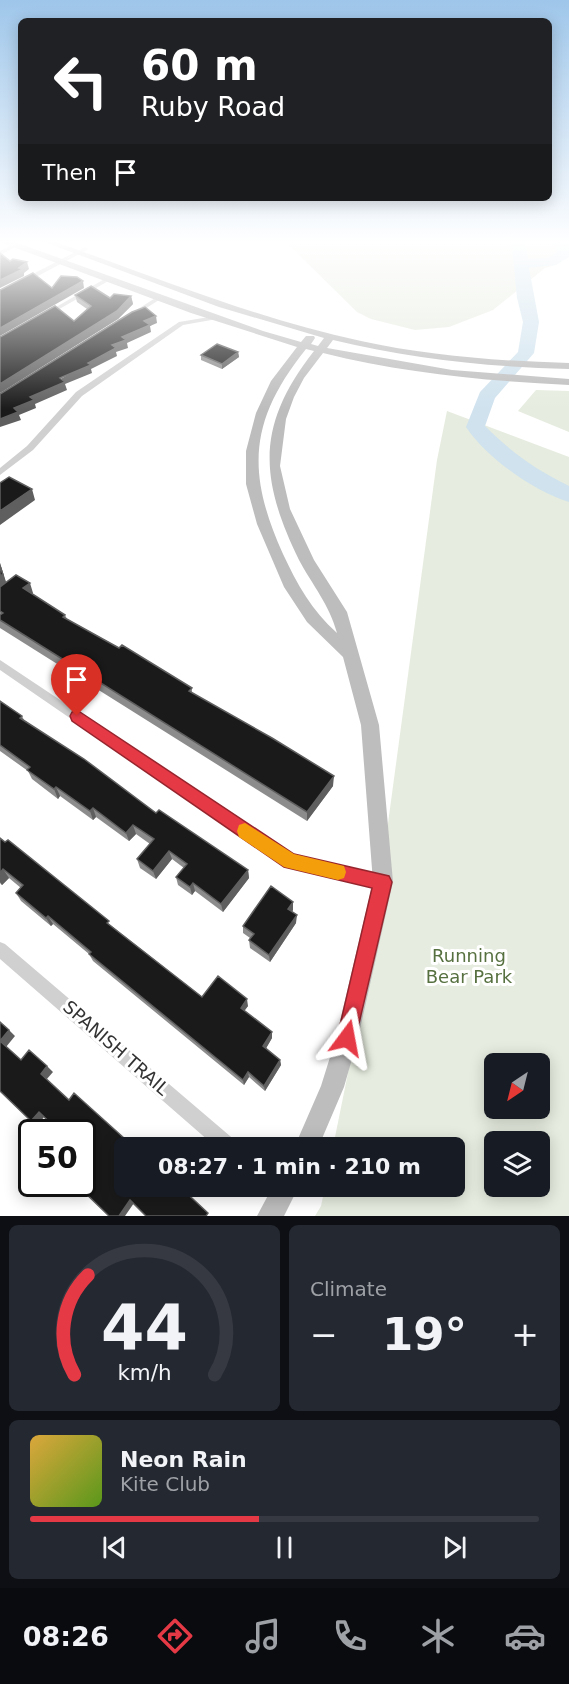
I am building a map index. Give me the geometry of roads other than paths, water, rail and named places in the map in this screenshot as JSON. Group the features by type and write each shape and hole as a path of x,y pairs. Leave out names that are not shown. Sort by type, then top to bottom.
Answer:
{"main road":[{"path":"156,297 261,333 361,358 482,376 569,382"},
{"path":"178,297 191,301 217,301"},
{"path":"206,297 330,337 431,356 496,363 569,366"},
{"path":"261,333 286,350 289,357 267,397 260,417 251,467 259,513 282,567 312,618 348,652"},
{"path":"283,371 315,333"},
{"path":"311,1137 332,1087 347,1038 383,882 370,726 348,652 339,612 307,561 283,509 274,466 280,419 288,397 299,377 330,337"},
{"path":"299,377 319,362 341,358 361,358"},
{"path":"270,1216 278,1197"}],"street":[{"path":"41,318 81,297"},
{"path":"123,321 159,298"},
{"path":"181,322 183,307"},
{"path":"0,472 30,448 80,394 181,322 215,318"},
{"path":"0,664 290,861 383,882"},
{"name":"SPANISH TRAIL","path":"0,949 218,1137"}],"waterway":[{"path":"525,297 531,322 526,353 486,396 475,427 504,456 531,475 569,495"}],"park label":[{"name":"Running Bear Park","path":"469,966"}]}
